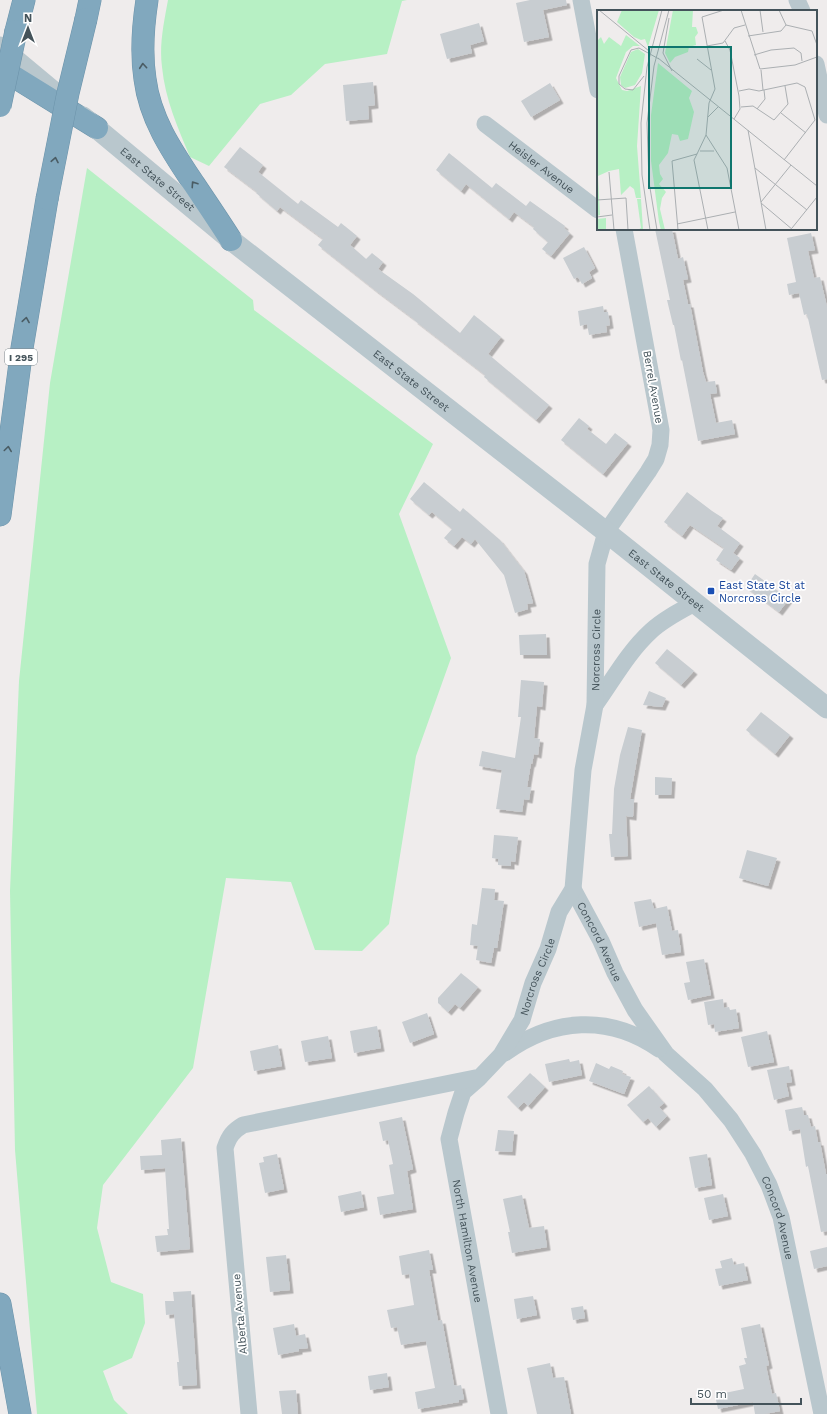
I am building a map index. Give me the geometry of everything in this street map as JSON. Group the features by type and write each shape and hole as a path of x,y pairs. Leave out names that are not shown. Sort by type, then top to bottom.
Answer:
{"highway":[{"path":"0,106 24,0"},
{"path":"147,0 143,30 143,64 145,80 155,117 172,152 231,240"},
{"name":"I 295","path":"0,516 25,326 47,199 68,92 88,9"},
{"path":"0,68 97,128"},
{"path":"0,1304 20,1414"},
{"path":"0,1375 5,1414"}],"street":[{"path":"581,0 597,85"},
{"path":"797,0 802,10"},
{"name":"East State Street","path":"0,47 231,240 606,532 827,708"},
{"path":"817,69 827,116"},
{"name":"Heisler Avenue","path":"485,124 597,209"},
{"name":"Berrel Avenue","path":"606,532 656,459 660,445 661,430 624,230"},
{"name":"Norcross Circle","path":"480,1077 501,1055 522,1020 533,982 548,949 559,912 573,889 583,770 595,706 597,564 606,532"},
{"path":"595,706 635,648 652,630 670,617 695,603"},
{"name":"Concord Avenue","path":"573,889 601,941 615,973 635,1010 666,1054"},
{"name":"Concord Avenue","path":"501,1055 520,1042 540,1032 562,1027 584,1025 605,1026 627,1032 647,1041 666,1054 705,1089 731,1120 754,1154 769,1185 781,1217 822,1414"},
{"name":"Alberta Avenue","path":"249,1414 225,1148 228,1139 234,1130 243,1125 480,1077"},
{"name":"North Hamilton Avenue","path":"480,1077 463,1092 449,1139 499,1414"}],"green space":[{"path":"168,0 407,0 402,1 387,54 325,64 291,95 260,104 209,166 190,157 166,90 161,50 162,34"},
{"path":"87,168 253,300 254,310 433,444 399,514 451,658 416,756 389,924 362,951 315,950 291,882 226,878 193,1068 103,1185 97,1228 111,1282 143,1294 145,1323 132,1358 103,1371 114,1400 128,1414 37,1414 15,1150 10,891 19,681 50,383"}],"building":[{"path":"530,0 566,0 567,5 543,10 549,37 524,42 516,3"},
{"path":"479,23 484,41 470,45 472,53 447,59 440,34"},
{"path":"373,82 375,105 368,106 369,119 346,121 343,85"},
{"path":"550,83 560,100 531,117 521,101"},
{"path":"240,147 263,165 258,172 298,204 301,200 338,227 341,223 357,236 350,245 366,259 372,253 383,262 378,269 413,294 460,333 474,315 501,337 488,354 549,405 536,420 484,377 485,375 318,245 323,239 280,207 277,211 256,193 257,192 224,167"},
{"path":"449,153 492,188 496,183 526,206 530,201 565,226 564,228 570,233 551,256 542,249 548,242 533,229 534,227 514,212 509,219 466,184 461,191 436,170"},
{"path":"655,230 672,230 678,259 683,257 688,279 683,280 688,304 690,304 703,372 706,382 715,381 717,393 710,394 716,423 732,420 735,434 698,441 682,360 681,361 674,325 667,300 670,300"},
{"path":"811,233 815,250 808,251 814,278 820,277 827,307 827,379 822,380 807,314 804,315 799,293 789,295 787,284 796,282 787,238"},
{"path":"584,247 595,268 589,272 592,278 582,284 578,277 574,279 563,258"},
{"path":"603,306 604,312 608,312 610,325 606,326 607,332 589,335 587,324 580,326 578,311"},
{"path":"579,418 589,426 587,429 606,444 615,433 628,443 603,474 561,440"},
{"path":"424,482 460,512 463,508 500,540 524,571 533,603 527,604 528,609 515,613 504,575 475,539 471,544 462,537 454,546 444,538 452,529 432,512 429,515 410,499"},
{"path":"687,492 723,518 717,526 740,543 733,553 740,558 731,570 716,560 724,548 690,525 682,536 664,522"},
{"path":"755,574 789,599 779,612 746,587"},
{"path":"546,634 547,655 520,655 519,635"},
{"path":"667,649 694,671 681,685 655,663"},
{"path":"521,680 544,682 542,707 537,706 534,738 540,739 538,755 534,754 532,764 531,763 527,787 531,787 529,800 524,799 522,812 496,809 502,770 479,766 482,751 515,758 521,717 518,717"},
{"path":"649,691 666,698 662,707 643,705"},
{"path":"761,712 790,735 775,754 746,730"},
{"path":"628,727 642,730 630,799 634,799 633,817 626,816 628,856 611,857 609,834 612,834 614,789 620,755"},
{"path":"655,777 672,778 671,795 655,795"},
{"path":"494,835 518,837 515,862 511,861 511,866 498,865 498,859 492,858"},
{"path":"747,850 777,858 768,886 739,878"},
{"path":"482,888 495,889 494,900 504,901 497,948 494,948 491,963 476,960 478,946 470,945 472,924 477,925"},
{"path":"651,899 654,909 667,906 672,931 678,930 681,952 662,955 656,923 639,927 634,902"},
{"path":"704,959 711,995 688,1000 684,983 690,982 686,962"},
{"path":"461,973 478,987 460,1008 455,1004 448,1012 438,1003 438,998"},
{"path":"723,999 724,1008 729,1007 730,1010 736,1009 739,1028 715,1032 714,1024 708,1025 704,1002"},
{"path":"427,1013 434,1034 410,1043 402,1022"},
{"path":"377,1026 381,1048 354,1053 350,1031"},
{"path":"767,1031 774,1062 748,1067 741,1037"},
{"path":"328,1036 332,1058 305,1062 301,1041"},
{"path":"278,1045 282,1066 254,1071 250,1051"},
{"path":"569,1059 570,1062 579,1060 582,1075 549,1082 545,1064"},
{"path":"596,1063 609,1069 611,1066 623,1071 622,1074 631,1077 624,1094 589,1081"},
{"path":"789,1066 792,1082 786,1083 789,1096 774,1100 767,1070"},
{"path":"530,1073 545,1087 528,1106 524,1102 518,1108 507,1097"},
{"path":"649,1086 664,1103 659,1107 667,1116 656,1127 648,1118 643,1122 627,1105"},
{"path":"802,1107 804,1115 808,1115 811,1127 815,1126 827,1174 827,1231 821,1232 808,1166 806,1167 800,1129 789,1131 785,1110"},
{"path":"402,1117 413,1169 407,1171 413,1209 380,1215 377,1197 394,1194 389,1165 393,1164 388,1140 383,1141 379,1122"},
{"path":"498,1130 514,1131 512,1152 495,1151"},
{"path":"181,1138 190,1249 157,1252 155,1236 168,1235 167,1229 169,1229 165,1168 141,1170 140,1156 162,1155 161,1140"},
{"path":"277,1154 284,1189 265,1193 259,1163 264,1162 263,1157"},
{"path":"707,1154 712,1185 695,1188 689,1157"},
{"path":"361,1191 364,1207 341,1212 338,1196"},
{"path":"723,1194 728,1216 709,1220 704,1198"},
{"path":"522,1195 529,1228 544,1226 547,1247 512,1253 508,1232 510,1232 503,1199"},
{"path":"827,1247 827,1266 814,1269 810,1251"},
{"path":"429,1250 433,1270 429,1270 438,1321 442,1320 454,1385 461,1385 464,1399 459,1400 459,1402 418,1409 415,1392 435,1388 426,1341 401,1345 397,1327 391,1328 387,1310 414,1305 409,1274 402,1275 399,1256"},
{"path":"286,1255 290,1290 270,1292 266,1257"},
{"path":"732,1258 734,1265 744,1263 748,1280 719,1286 715,1269 722,1268 720,1261"},
{"path":"191,1291 197,1385 179,1386 177,1362 179,1362 174,1314 166,1315 165,1301 174,1301 173,1292"},
{"path":"533,1296 537,1315 517,1319 514,1299"},
{"path":"583,1306 585,1318 573,1320 571,1308"},
{"path":"294,1324 296,1336 305,1334 308,1348 278,1355 273,1328"},
{"path":"760,1324 769,1365 766,1366 772,1394 776,1393 780,1411 755,1414 753,1402 718,1409 715,1395 744,1389 739,1366 746,1364 744,1358 747,1358 741,1328"},
{"path":"550,1363 553,1378 564,1377 571,1414 537,1414 527,1368"},
{"path":"387,1373 389,1387 370,1390 368,1376"},
{"path":"296,1390 298,1414 282,1414 279,1391"}],"place":[{"name":"East State St at Norcross Circle","path":"711,591"}]}
